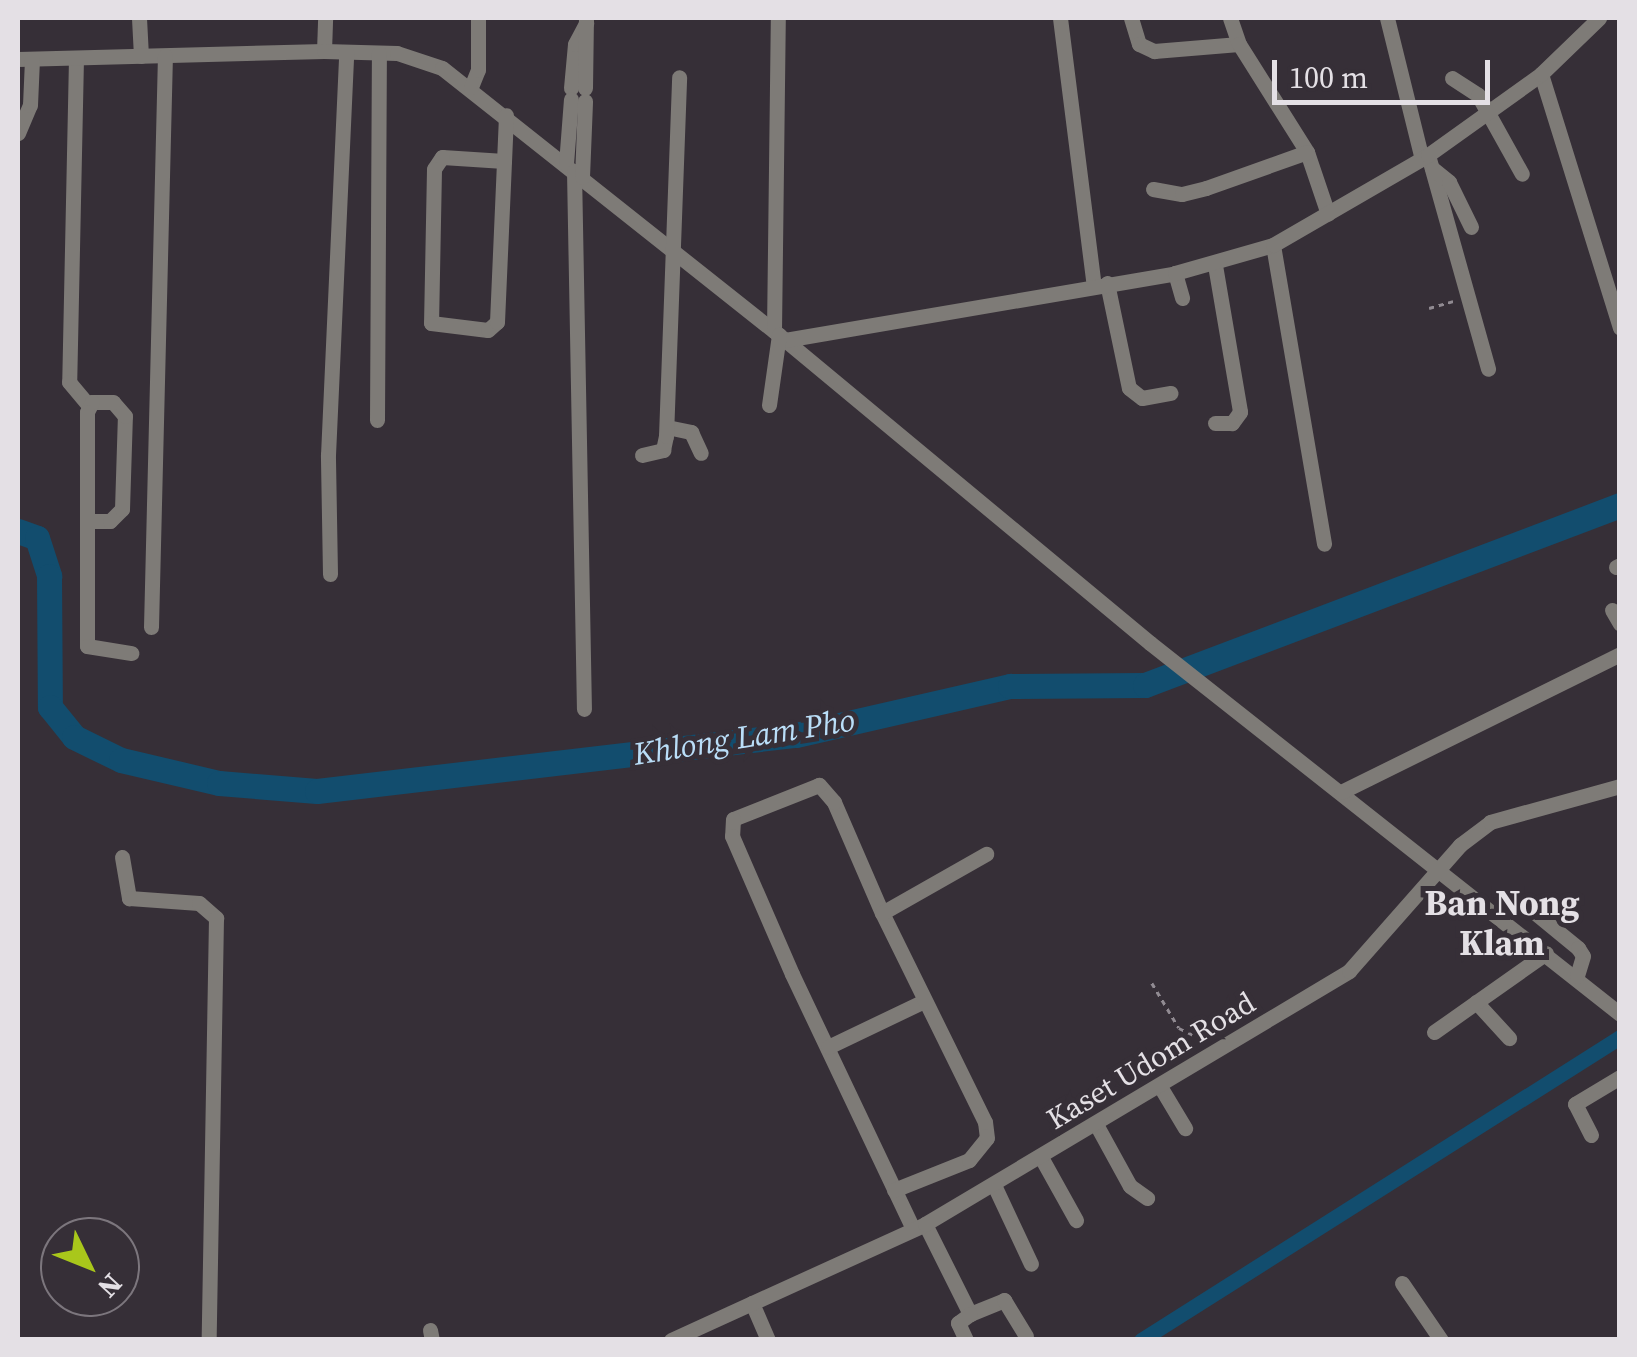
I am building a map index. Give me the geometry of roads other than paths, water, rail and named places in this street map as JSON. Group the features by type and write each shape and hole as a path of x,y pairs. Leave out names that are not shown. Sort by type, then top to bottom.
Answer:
{"street":[{"path":"140,18 141,56"},
{"path":"324,51 325,18"},
{"path":"470,87 478,70 478,18"},
{"path":"769,405 780,335 778,18"},
{"path":"1060,18 1101,285 1130,388 1142,398 1171,394"},
{"path":"1131,18 1139,44 1154,51 1239,44"},
{"path":"1230,18 1239,44 1307,152 1328,214"},
{"path":"1387,18 1464,298 1488,368"},
{"path":"780,335 1175,273 1215,265 1273,245 1427,161 1541,74 1599,18"},
{"path":"584,709 574,171 586,20"},
{"path":"18,133 30,105 25,59 324,51 421,59 470,87 506,115 780,335 1150,643 1620,1014"},
{"path":"330,574 328,455 346,52"},
{"path":"377,420 379,53"},
{"path":"151,627 165,56"},
{"path":"76,58 69,382 88,405 87,646 131,654"},
{"path":"1541,74 1614,297 1620,328"},
{"path":"642,455 663,450 667,427 670,248 679,76"},
{"path":"1452,78 1471,87 1490,112 1522,174"},
{"path":"504,162 442,156 434,169 431,323 488,330 497,322 504,162 506,115"},
{"path":"1153,189 1194,191 1307,152"},
{"path":"1427,161 1449,182 1471,227"},
{"path":"1273,245 1324,544"},
{"path":"1215,265 1240,412 1232,422 1215,423"},
{"path":"1175,273 1182,298"},
{"path":"88,405 113,402 125,416 122,509 110,521 88,522"},
{"path":"667,427 692,432 700,453"},
{"path":"1341,792 1620,654"},
{"path":"894,1190 969,1160 987,1138 986,1122 882,913 834,802 818,785 733,819 732,836 894,1190 970,1314"},
{"name":"Kaset Udom Road","path":"671,1340 706,1332 752,1303 919,1226 1042,1159 1230,1046 1364,958 1438,868 1490,822 1620,786"},
{"path":"882,913 986,854"},
{"path":"122,856 129,898 199,903 216,918 208,1340"},
{"path":"1534,912 1578,948 1583,963 1576,976"},
{"path":"1434,1032 1546,953"},
{"path":"828,1048 924,1000"},
{"path":"1476,1002 1508,1038"},
{"path":"1591,1135 1575,1104 1620,1077"},
{"path":"1162,1088 1185,1128"},
{"path":"1098,1126 1130,1186 1147,1198"},
{"path":"1042,1159 1076,1220"},
{"path":"994,1185 1031,1264"},
{"path":"1402,1283 1441,1340"},
{"path":"966,1340 958,1322 1004,1300 1026,1336"},
{"path":"752,1303 768,1340"}],"waterway":[{"name":"Khlong Lam Pho","path":"18,531 37,538 49,576 50,707 74,737 121,760 219,783 317,791 796,735 1010,686 1145,685 1620,505"},
{"path":"1141,1340 1620,1037"}],"district":[{"name":"Ban Nong Klam","path":"1502,923"}]}
